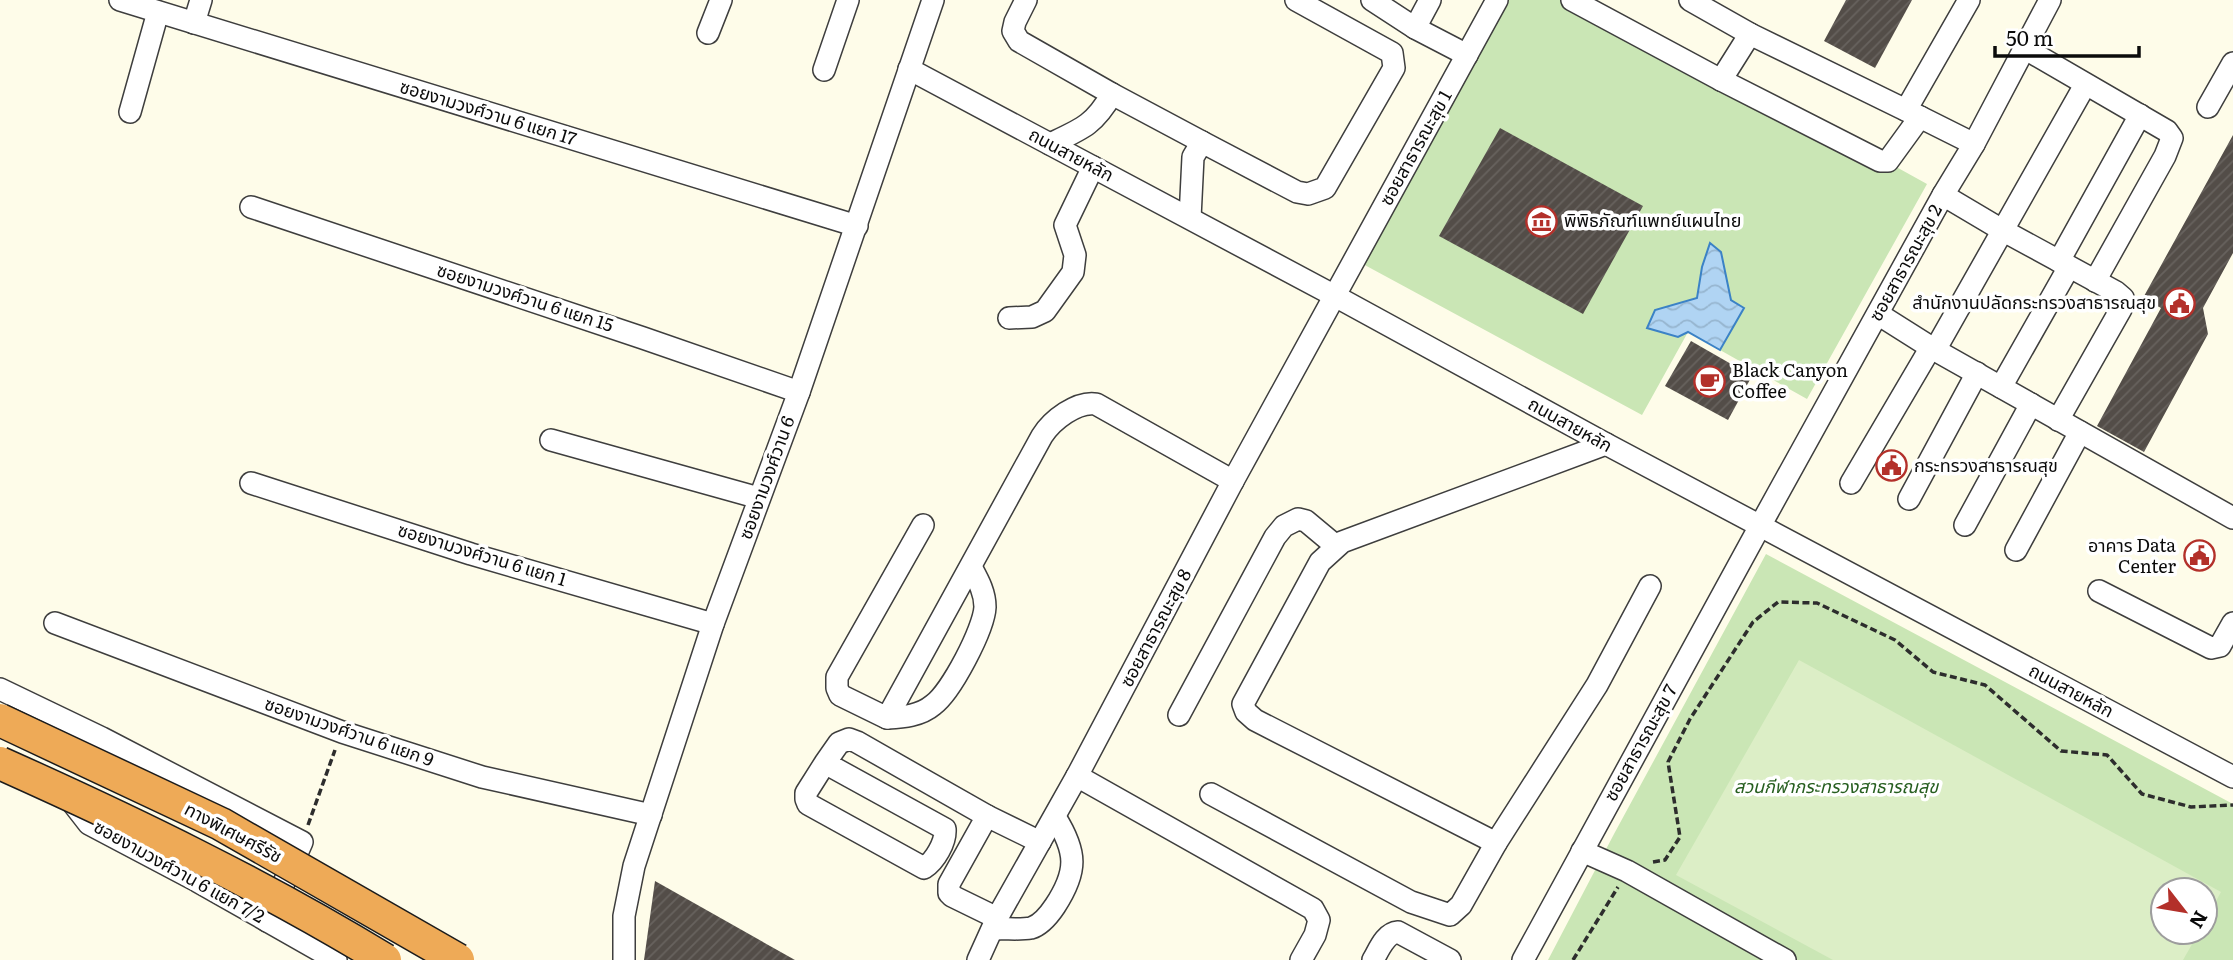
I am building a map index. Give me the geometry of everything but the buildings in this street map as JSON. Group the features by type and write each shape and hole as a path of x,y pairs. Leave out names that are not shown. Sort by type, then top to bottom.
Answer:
{"highway":[{"name":"ทางพิเศษศรีรัช","path":"0,720 221,824 458,960"},
{"name":"ทางพิเศษศรีรัช","path":"0,763 117,815 254,885 385,960"}],"street":[{"name":"ซอยงามวงศ์วาน 6 แยก 17","path":"120,0 857,226"},
{"path":"194,23 201,0"},
{"path":"708,33 720,0"},
{"path":"824,70 848,0"},
{"name":"ซอยงามวงศ์วาน 6","path":"624,960 627,893 651,815 713,624 799,392 933,0"},
{"path":"1026,0 1013,31 1019,41 1202,142 1297,192 1308,194 1325,188 1394,68 1394,61 1392,52 1296,0"},
{"path":"1372,0 1467,55"},
{"path":"1415,27 1430,0"},
{"name":"ซอยสาธารณะสุข 1","path":"1335,296 1497,0"},
{"path":"1572,0 1880,162 1888,161 1969,0"},
{"path":"1690,0 1750,34 1974,144"},
{"name":"ซอยสาธารณะสุข 2","path":"1760,526 1943,195 1974,144 2050,0"},
{"path":"130,112 159,12"},
{"path":"1721,80 1750,34"},
{"path":"2024,48 2167,131 2172,138 2165,156 2095,281"},
{"path":"2208,107 2233,63"},
{"name":"ถนนสายหลัก","path":"909,69 2233,778"},
{"path":"1851,483 1933,349 2085,85"},
{"path":"1050,144 1085,128 1096,118 1112,94"},
{"path":"2001,387 2140,115"},
{"path":"1190,218 1193,157 1202,142"},
{"path":"1009,317 1032,317 1045,311 1073,272 1075,255 1065,225 1093,167"},
{"path":"1943,195 2121,295 2124,302 2059,419"},
{"name":"ซอยงามวงศ์วาน 6 แยก 15","path":"251,207 799,392"},
{"name":"ซอยสาธารณะสุข 8","path":"978,960 995,923 1055,817 1233,481 1335,296"},
{"path":"1878,314 1933,349 2233,518"},
{"path":"1909,499 1977,373"},
{"path":"887,718 1048,427 1080,404 1096,404 1233,481"},
{"path":"1965,525 2031,404"},
{"path":"2016,550 2080,432"},
{"path":"551,440 759,498"},
{"path":"1496,843 1255,720 1246,712 1243,704 1320,562 1336,546 1606,444"},
{"name":"ซอยงามวงศ์วาน 6 แยก 1","path":"251,483 471,554 713,624"},
{"path":"1179,715 1275,537 1284,526 1298,519 1306,521 1336,546"},
{"path":"923,525 837,677 840,695 887,718 920,713 934,705 947,691 981,629 985,608 983,591 971,566"},
{"name":"ซอยสาธารณะสุข 7","path":"1523,960 1760,526"},
{"path":"1211,794 1411,902 1450,915 1461,905 1496,843 1597,685 1650,586"},
{"path":"2099,591 2211,648 2224,642 2233,623"},
{"name":"ซอยงามวงศ์วาน 6 แยก 9","path":"55,623 342,732 482,777 651,815"},
{"path":"0,689 102,738 302,842 267,921"},
{"path":"825,763 945,829 946,834 932,863 924,868 808,804 806,793 825,763 839,743 849,739 986,816 1040,842"},
{"name":"ซอยงามวงศ์วาน 6 แยก 7/2","path":"0,747 50,775 89,824 336,960"},
{"path":"1077,776 1313,909 1319,920 1315,935 1301,960"},
{"path":"986,816 949,884 949,890 952,896 995,923 1032,928 1048,917 1072,875 1068,838 1055,817"},
{"path":"1583,851 1627,872 1785,960"},
{"path":"1373,960 1393,931 1439,958"}],"path":[{"path":"1680,837 1668,762 1690,719 1753,622 1778,601 1817,603 1895,640 1933,672 1985,685 2061,751 2106,755 2142,794 2191,807 2233,805"},
{"path":"302,842 342,732"}],"green space":[{"path":"1501,0 1595,0 1927,184 1807,399 1688,332 1642,415 1361,263"},
{"name":"สวนกีฬากระทรวงสาธารณสุข","path":"1766,554 2233,804 2233,960 1548,960"},
{"path":"1799,660 2192,876 2149,876 2149,946 2191,946 2183,960 1833,960 1676,875"}],"water":[{"path":"1710,243 1721,252 1731,300 1744,308 1720,350 1688,332 1678,337 1647,328 1655,310 1697,298 1702,267"}],"place":[{"name":"พิพิธภัณฑ์แพทย์แผนไทย","path":"1541,221"},
{"name":"สำนักงานปลัดกระทรวงสาธารณสุข","path":"2179,303"},
{"name":"Black Canyon Coffee","path":"1709,381"},
{"name":"กระทรวงสาธารณสุข","path":"1891,466"},
{"name":"อาคาร Data Center","path":"2199,556"}]}
